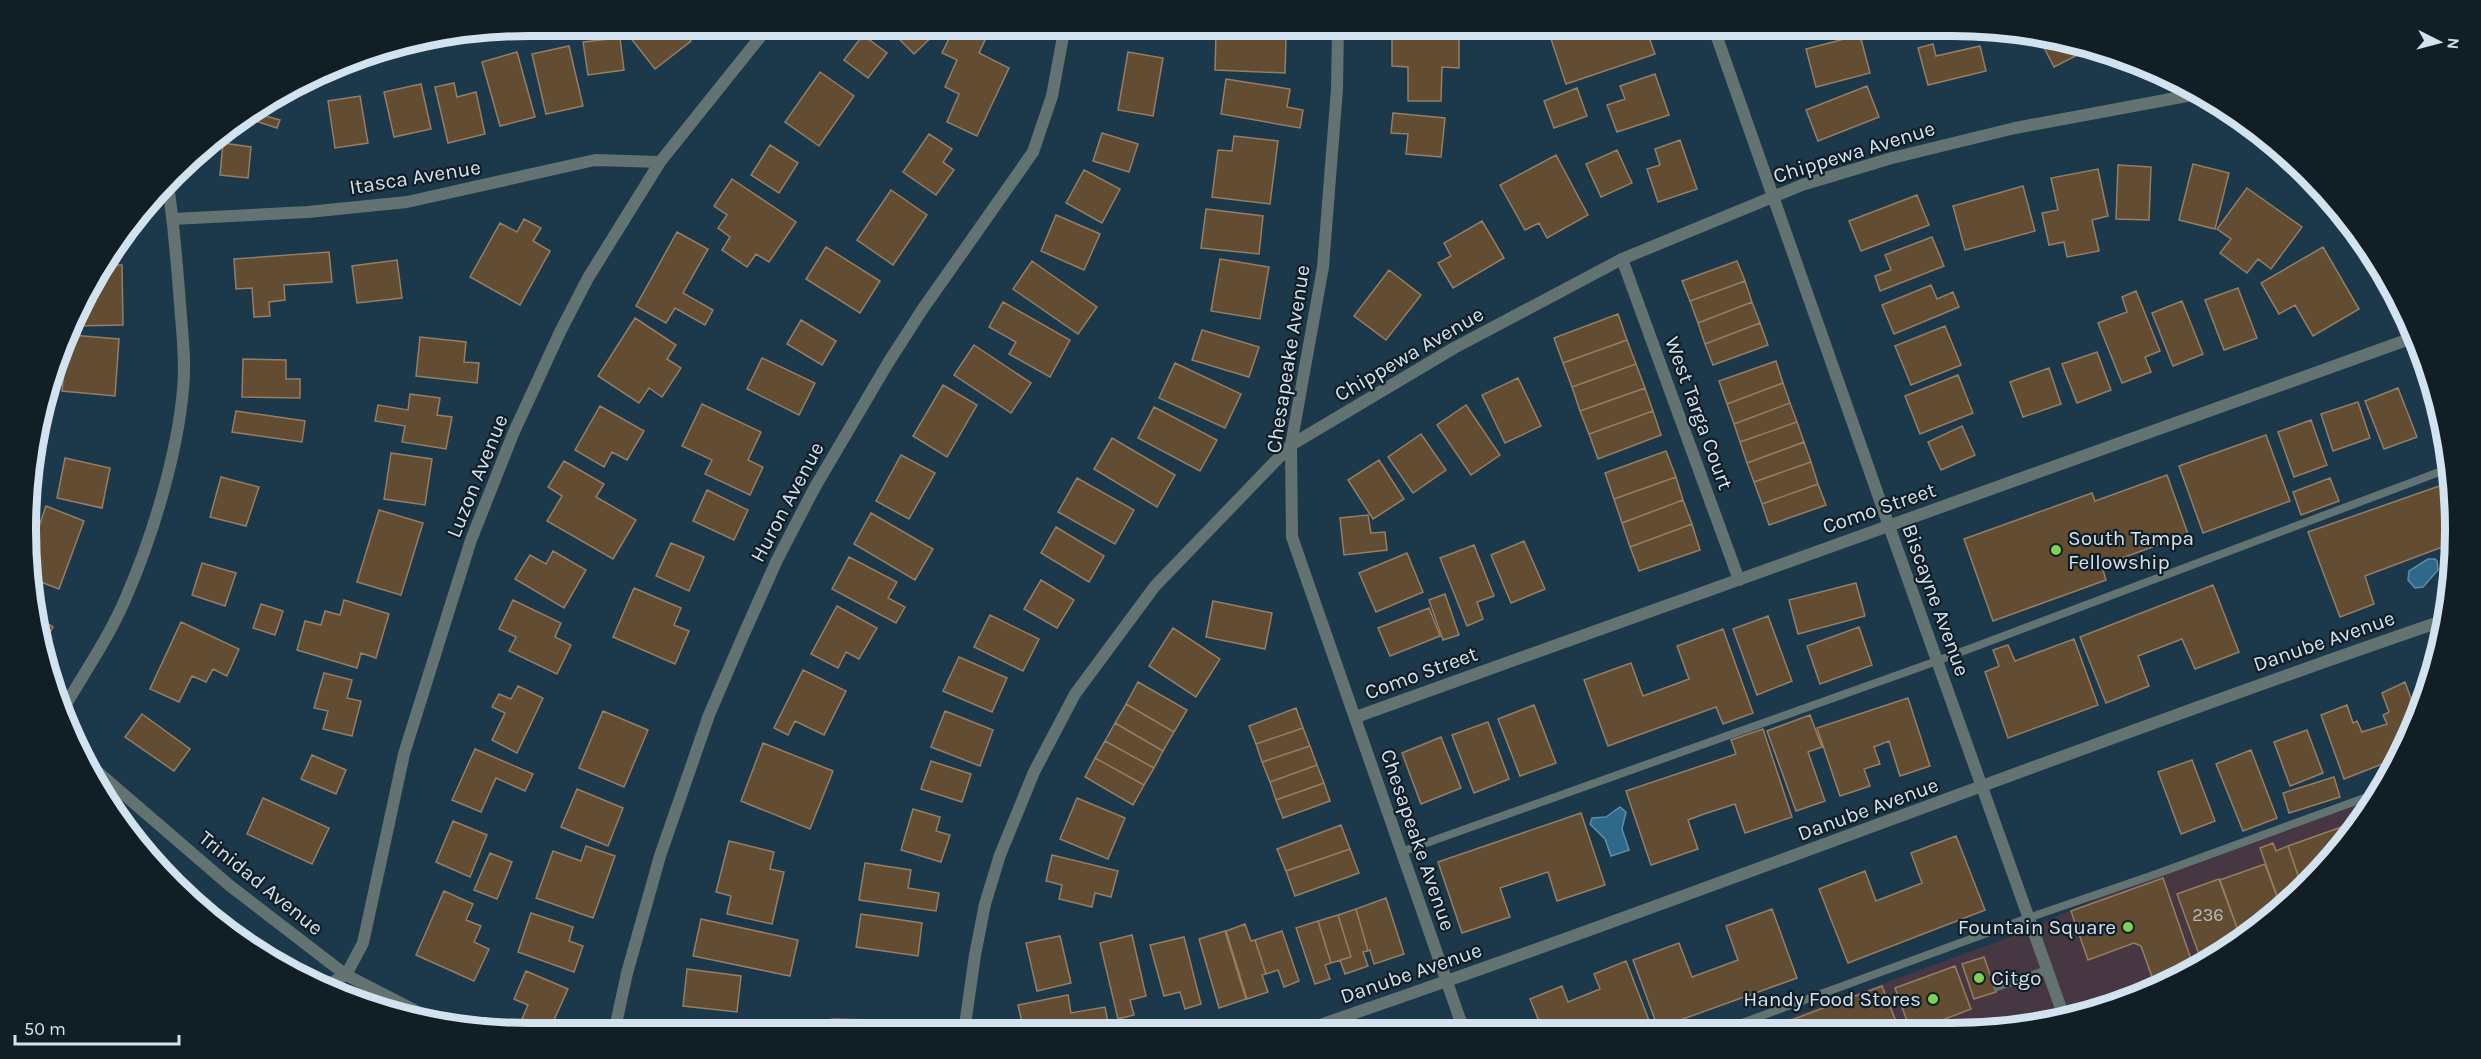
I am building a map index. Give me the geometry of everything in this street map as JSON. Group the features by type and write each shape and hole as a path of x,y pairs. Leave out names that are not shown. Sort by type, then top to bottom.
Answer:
{"street":[{"name":"Luzon Avenue","path":"346,975 363,943 404,754 471,540 513,434 560,332 588,278 660,162 761,36"},
{"name":"Huron Avenue","path":"616,1023 627,973 660,856 709,715 777,560 815,487 921,310 1033,152 1052,96 1063,36"},
{"name":"Chesapeake Avenue","path":"1338,36 1337,88 1323,267 1291,446 1292,537 1461,1023"},
{"name":"Biscayne Avenue","path":"1717,36 1888,526 2062,1010"},
{"name":"Chippewa Avenue","path":"965,1023 985,904 1000,855 1034,772 1075,694 1155,586 1291,446 1454,348 1623,259 1773,196 1846,171 1993,133 2187,96"},
{"name":"Itasca Avenue","path":"173,219 308,212 406,201 595,160 660,162"},
{"path":"68,702 127,596 146,544 175,438 183,390 184,358 169,193"},
{"name":"West Targa Court","path":"1623,259 1739,580"},
{"name":"Como Street","path":"1356,717 2407,340"},
{"name":"Danube Avenue","path":"1326,1023 1446,982 1983,788 2249,687 2436,623"},
{"name":"Trinidad Avenue","path":"102,775 229,885 346,975 411,1008"},
{"path":"333,982 346,975"}],"lane":[{"path":"1401,852 1937,661 2442,471"},
{"path":"1742,1023 2366,797"},
{"path":"1997,987 2047,970"}],"shaded area":[{"path":"2363,802 2323,855 2277,901 2252,921 2226,940 2170,972 2110,997 2048,1014 1984,1022 1775,1023 2010,937 2110,893"}],"water":[{"path":"2428,559 2437,561 2438,570 2423,587 2415,588 2408,580 2409,571"},
{"path":"1620,807 1626,812 1622,829 1629,850 1611,856 1605,839 1590,824 1592,818 1606,817"}],"building":[{"path":"629,36 687,36 691,41 655,69"},
{"path":"862,36 887,53 868,78 844,60"},
{"path":"896,36 933,36 914,54"},
{"path":"950,36 976,36 985,40 979,53 1009,68 977,136 947,122 959,94 945,87 957,60 942,53"},
{"path":"1216,36 1286,37 1285,73 1215,70"},
{"path":"1392,36 1459,36 1459,68 1442,67 1441,101 1408,101 1408,67 1392,66"},
{"path":"1550,36 1649,36 1655,54 1566,84"},
{"path":"1860,36 1870,73 1816,87 1806,49"},
{"path":"620,38 624,70 588,75 583,42"},
{"path":"1933,44 1936,56 1980,46 1986,71 1928,85 1918,48"},
{"path":"2042,44 2080,53 2054,67"},
{"path":"569,46 583,106 546,114 532,54"},
{"path":"517,52 535,117 500,126 482,62"},
{"path":"1128,52 1163,58 1153,116 1118,110"},
{"path":"820,72 854,96 819,146 785,122"},
{"path":"1655,74 1669,115 1617,132 1607,105 1625,99 1620,86"},
{"path":"1226,79 1290,89 1287,107 1303,110 1300,128 1221,114"},
{"path":"454,83 457,97 476,92 485,134 448,143 435,87"},
{"path":"421,84 431,129 394,137 384,92"},
{"path":"1867,86 1879,117 1818,141 1806,110"},
{"path":"1577,88 1587,116 1554,128 1544,101"},
{"path":"360,96 368,143 335,148 328,101"},
{"path":"1393,113 1445,118 1441,157 1406,154 1408,134 1391,133"},
{"path":"262,115 280,120 277,128 253,120"},
{"path":"1102,133 1138,144 1129,172 1093,161"},
{"path":"929,134 952,149 943,162 954,170 936,195 903,172"},
{"path":"1234,136 1278,141 1270,204 1212,197 1218,150 1232,151"},
{"path":"1680,140 1697,189 1658,202 1647,169 1660,165 1655,149"},
{"path":"223,143 251,147 248,178 220,175"},
{"path":"770,145 798,163 779,193 751,175"},
{"path":"1617,150 1632,183 1601,197 1586,164"},
{"path":"1556,155 1588,215 1547,238 1539,223 1525,230 1500,185"},
{"path":"2193,164 2229,173 2215,229 2179,220"},
{"path":"2118,165 2151,167 2149,220 2116,219"},
{"path":"2098,169 2108,216 2092,220 2099,251 2067,257 2064,242 2049,245 2042,213 2058,210 2051,178"},
{"path":"1084,170 1120,189 1102,223 1066,203"},
{"path":"732,179 796,222 769,262 756,254 747,267 722,250 730,237 718,228 727,215 714,206"},
{"path":"2023,186 2035,231 1965,250 1953,206"},
{"path":"2247,188 2302,227 2271,269 2258,259 2247,273 2220,253 2231,239 2217,229"},
{"path":"891,190 927,215 893,265 857,240"},
{"path":"1917,195 1929,225 1861,251 1849,221"},
{"path":"1206,209 1263,216 1259,254 1201,248"},
{"path":"1056,215 1100,234 1084,270 1041,251"},
{"path":"524,219 541,228 533,241 550,251 520,305 470,277 500,223 517,232"},
{"path":"1482,221 1504,258 1453,288 1438,263 1451,256 1444,243"},
{"path":"677,232 708,249 683,293 713,310 705,325 675,308 666,323 636,306"},
{"path":"1932,237 1944,266 1880,291 1875,276 1891,270 1885,255"},
{"path":"826,247 880,281 860,313 806,279"},
{"path":"2323,247 2359,309 2313,336 2295,305 2279,314 2261,283"},
{"path":"329,252 332,282 284,285 285,300 269,302 270,316 254,317 252,288 236,289 234,259"},
{"path":"1220,259 1269,267 1260,319 1211,311"},
{"path":"397,260 402,298 357,303 352,266"},
{"path":"1032,261 1097,307 1078,334 1013,289"},
{"path":"1737,261 1745,281 1690,301 1682,281"},
{"path":"113,265 122,265 123,325 81,326"},
{"path":"1389,270 1421,295 1386,340 1354,316"},
{"path":"1745,281 1752,302 1698,323 1690,301"},
{"path":"1931,285 1937,299 1953,292 1959,307 1894,334 1882,305"},
{"path":"2238,288 2257,338 2224,350 2205,300"},
{"path":"2136,291 2160,351 2145,357 2151,372 2122,383 2098,323 2127,312 2122,297"},
{"path":"2182,301 2203,354 2173,366 2152,313"},
{"path":"1003,302 1070,340 1050,377 1009,354 1016,342 989,327"},
{"path":"1752,302 1760,323 1705,344 1698,323"},
{"path":"1618,314 1627,340 1563,363 1554,338"},
{"path":"635,318 676,345 667,359 681,368 662,397 649,388 639,403 598,376"},
{"path":"801,320 836,341 822,365 787,344"},
{"path":"1760,323 1768,345 1713,365 1705,344"},
{"path":"1945,326 1961,365 1911,385 1895,346"},
{"path":"1202,330 1259,347 1249,377 1192,360"},
{"path":"76,335 119,339 115,396 62,391 65,365"},
{"path":"420,337 466,342 464,362 479,363 477,383 416,376"},
{"path":"1627,340 1636,364 1572,387 1563,363"},
{"path":"974,345 1031,383 1011,413 954,375"},
{"path":"2097,352 2111,390 2077,403 2062,364"},
{"path":"762,358 815,383 799,415 747,389"},
{"path":"243,359 286,360 286,379 300,379 300,398 242,397"},
{"path":"1776,361 1783,383 1727,404 1719,381"},
{"path":"1175,363 1241,394 1225,428 1159,398"},
{"path":"1636,364 1645,388 1580,411 1572,387"},
{"path":"2049,368 2061,404 2023,417 2010,382"},
{"path":"1958,375 1973,413 1920,434 1905,396"},
{"path":"1518,378 1541,426 1505,443 1482,395"},
{"path":"1783,383 1790,403 1734,424 1727,404"},
{"path":"943,385 977,405 947,457 913,436"},
{"path":"1645,388 1653,411 1589,434 1580,411"},
{"path":"2398,388 2417,437 2384,449 2365,401"},
{"path":"410,394 440,398 437,415 452,417 446,449 402,442 405,426 375,421 378,405 408,410"},
{"path":"2358,402 2370,438 2333,451 2321,414"},
{"path":"1790,403 1797,422 1740,442 1734,424"},
{"path":"702,404 761,432 748,460 763,467 750,495 705,474 712,460 682,446"},
{"path":"1466,405 1500,455 1471,475 1437,425"},
{"path":"600,406 644,431 627,460 612,452 604,467 575,450"},
{"path":"1154,407 1217,440 1200,471 1138,438"},
{"path":"236,411 305,421 302,442 232,432"},
{"path":"1653,411 1661,435 1598,459 1589,434"},
{"path":"2311,420 2327,465 2294,477 2278,432"},
{"path":"1797,422 1804,442 1747,463 1740,442"},
{"path":"1962,426 1975,455 1941,470 1928,442"},
{"path":"1421,434 1446,470 1413,493 1388,457"},
{"path":"2266,435 2290,501 2203,533 2179,466"},
{"path":"1112,438 1175,475 1157,507 1094,469"},
{"path":"1804,442 1811,462 1754,482 1747,463"},
{"path":"1666,451 1676,477 1614,499 1605,473"},
{"path":"391,453 432,459 425,505 384,499"},
{"path":"901,455 935,473 909,519 876,501"},
{"path":"65,458 110,468 102,508 57,498"},
{"path":"1379,460 1404,499 1373,519 1348,480"},
{"path":"564,461 604,484 596,497 636,520 613,559 547,521 562,496 548,487"},
{"path":"1811,462 1818,484 1762,504 1754,482"},
{"name":"South Tampa Fellowship","path":"2167,475 2188,534 2114,561 2116,565 2103,570 2106,580 1993,621 1964,539 2092,493 2095,501"},
{"path":"221,477 259,487 246,526 210,517"},
{"path":"1676,477 1683,500 1622,523 1614,499"},
{"path":"1077,478 1134,510 1115,544 1058,512"},
{"path":"2330,478 2339,501 2301,515 2293,492"},
{"path":"1818,484 1826,505 1769,525 1762,504"},
{"path":"2443,485 2444,546 2365,576 2374,604 2340,617 2308,532"},
{"path":"707,490 748,510 734,540 693,521"},
{"path":"1683,500 1692,524 1630,547 1622,523"},
{"path":"46,506 84,521 59,589 39,581 36,534"},
{"path":"379,510 423,523 401,595 357,582"},
{"path":"871,513 933,549 915,580 854,544"},
{"path":"1368,515 1371,533 1385,532 1387,550 1344,555 1340,518"},
{"path":"1692,524 1700,550 1639,571 1630,547"},
{"path":"1056,527 1104,556 1089,582 1041,553"},
{"path":"1524,541 1545,589 1511,603 1491,555"},
{"path":"671,543 704,557 689,591 656,576"},
{"path":"1474,545 1494,596 1477,602 1483,619 1467,626 1440,558"},
{"path":"553,551 586,570 564,608 515,579 530,555 546,564"},
{"path":"1407,553 1423,592 1376,612 1359,573"},
{"path":"849,557 897,582 888,598 905,607 896,623 832,589"},
{"path":"202,563 236,573 225,606 192,595"},
{"path":"1041,580 1074,600 1057,628 1024,609"},
{"path":"1856,583 1865,616 1798,634 1789,600"},
{"path":"2213,585 2239,652 2195,669 2182,639 2138,656 2149,686 2106,703 2080,637"},
{"path":"634,588 681,608 674,625 689,631 675,664 613,637"},
{"path":"1445,594 1459,635 1443,640 1429,600"},
{"path":"344,600 389,614 376,658 361,653 357,668 297,650 305,621 321,625 325,611 340,615"},
{"path":"513,600 561,623 555,637 571,645 557,674 509,651 516,637 499,629"},
{"path":"1213,601 1272,613 1265,649 1206,637"},
{"path":"261,604 283,611 275,635 253,628"},
{"path":"837,606 877,628 859,659 846,652 838,668 811,654"},
{"path":"1429,608 1440,636 1390,656 1378,628"},
{"path":"990,615 1039,639 1023,671 974,647"},
{"path":"1768,616 1792,681 1757,695 1733,629"},
{"path":"44,622 53,627 48,636"},
{"path":"181,622 239,649 227,676 213,669 206,682 192,676 179,702 150,689"},
{"path":"1859,627 1872,665 1820,684 1807,646"},
{"path":"1173,628 1220,659 1196,697 1149,666"},
{"path":"1723,629 1753,713 1723,724 1716,707 1608,746 1584,680 1631,663 1643,696 1689,679 1677,646"},
{"path":"2074,639 2098,705 2008,738 1985,672 1999,666 1993,650 2008,645 2015,661"},
{"path":"959,657 1007,678 992,712 943,691"},
{"path":"803,670 846,691 824,735 795,721 788,735 774,728"},
{"path":"324,673 352,680 347,698 361,701 352,736 323,729 328,711 314,708"},
{"path":"1138,682 1187,710 1174,732 1126,704"},
{"path":"2405,682 2413,703 2394,748 2386,762 2344,779 2321,715 2347,705 2353,723 2357,721 2362,732 2387,724 2383,715 2389,712 2382,693"},
{"path":"518,686 543,698 517,753 492,740 505,713 492,707 499,694 511,699"},
{"path":"1908,698 1930,766 1900,776 1889,741 1874,747 1880,764 1864,769 1870,786 1840,796 1817,728"},
{"path":"1126,704 1174,732 1163,751 1115,723"},
{"path":"1534,705 1556,763 1520,776 1498,719"},
{"path":"1296,708 1303,728 1256,744 1249,726"},
{"path":"603,711 648,730 624,787 579,768"},
{"path":"945,711 993,730 980,766 931,747"},
{"path":"142,714 190,749 174,771 125,737"},
{"path":"1810,715 1822,747 1808,752 1825,801 1796,811 1767,731"},
{"path":"1488,722 1509,779 1474,793 1452,735"},
{"path":"1115,723 1163,751 1154,768 1105,741"},
{"path":"1303,728 1310,746 1262,762 1256,744"},
{"path":"1763,729 1792,817 1745,833 1735,804 1704,814 1688,820 1698,849 1651,865 1626,791 1736,754 1731,740"},
{"path":"2307,730 2323,773 2290,786 2274,742"},
{"path":"1441,737 1461,788 1421,804 1402,753"},
{"path":"1105,741 1154,768 1144,785 1095,758"},
{"path":"763,743 833,771 810,829 741,801"},
{"path":"1310,746 1317,765 1270,782 1262,762"},
{"path":"475,749 533,774 525,791 496,778 481,812 452,800"},
{"path":"2251,750 2277,818 2243,831 2216,764"},
{"path":"312,755 346,770 336,794 301,779"},
{"path":"1095,758 1144,785 1133,805 1085,777"},
{"path":"2192,760 2215,821 2181,834 2158,772"},
{"path":"931,761 971,774 962,802 921,789"},
{"path":"1317,765 1324,783 1276,800 1270,782"},
{"path":"2334,777 2340,797 2289,813 2283,793"},
{"path":"1324,783 1330,801 1283,818 1276,800"},
{"path":"577,789 623,808 608,846 561,827"},
{"path":"263,798 329,828 312,864 247,834"},
{"path":"1077,798 1125,818 1108,859 1060,839"},
{"path":"913,809 940,817 936,831 950,835 941,862 901,850"},
{"path":"1581,813 1605,885 1557,901 1548,872 1500,888 1510,917 1462,933 1438,862"},
{"path":"453,821 487,835 470,877 436,862"},
{"path":"1341,825 1350,849 1286,871 1277,849"},
{"path":"2347,825 2323,855 2299,879 2288,846"},
{"path":"1956,836 1985,910 1848,963 1819,889 1865,871 1876,901 1922,883 1911,853"},
{"path":"729,841 774,852 770,869 784,872 772,924 727,914 731,896 716,892"},
{"path":"2273,843 2276,851 2288,846 2299,879 2278,900 2260,848"},
{"path":"586,846 615,856 593,918 536,898 553,851 581,861"},
{"path":"1350,849 1359,873 1295,896 1286,871"},
{"path":"490,853 512,862 497,899 474,890"},
{"path":"1052,855 1118,871 1111,897 1095,893 1092,907 1059,899 1062,885 1046,881"},
{"path":"865,863 911,870 908,888 939,893 936,911 859,900"},
{"path":"2265,864 2278,900 2238,931 2220,880"},
{"name":"Fountain Square","path":"2163,878 2191,961 2153,979 2141,946 2134,943 2088,960 2071,911"},
{"path":"2219,879 2238,931 2200,956 2177,894"},
{"path":"444,891 473,904 466,920 481,926 474,942 489,949 474,981 416,955"},
{"path":"1386,898 1404,954 1374,964 1356,909"},
{"path":"1356,909 1368,951 1363,952 1368,966 1345,974 1340,960 1351,957 1338,915"},
{"path":"1772,909 1797,978 1672,1023 1656,1023 1633,960 1679,943 1692,977 1738,960 1726,926"},
{"path":"531,913 573,927 569,941 583,946 574,972 518,952"},
{"path":"861,914 922,923 918,956 856,947"},
{"path":"1338,915 1351,957 1331,963 1318,921"},
{"path":"701,919 798,940 790,976 693,956"},
{"path":"1318,921 1331,963 1325,965 1330,979 1315,984 1296,928"},
{"path":"1245,924 1251,941 1255,940 1266,974 1262,975 1268,992 1247,999 1226,931"},
{"path":"1225,931 1246,999 1219,1008 1199,939"},
{"path":"1282,931 1299,981 1284,987 1278,970 1266,974 1255,940"},
{"path":"1132,935 1146,996 1130,1000 1134,1015 1118,1019 1100,943"},
{"path":"1060,936 1071,983 1037,991 1026,943"},
{"path":"1184,937 1201,1004 1185,1009 1180,992 1164,996 1150,945"},
{"name":"Citgo","path":"1984,957 1996,992 1974,999 1962,964"},
{"path":"1626,961 1650,1023 1540,1023 1530,999 1562,986 1568,1002 1600,989 1594,974"},
{"name":"Handy Food Stores","path":"1955,966 1971,1009 1935,1023 1908,1023 1895,988"},
{"path":"687,969 741,976 737,1012 683,1006"},
{"path":"526,971 568,989 553,1023 531,1023 522,1019 528,1005 514,999"},
{"path":"1882,986 1897,1023 1786,1023"},
{"path":"1068,995 1071,1013 1105,1007 1108,1023 1022,1023 1018,1005"},
{"path":"832,1019 909,1021 909,1023 832,1023"}],"place":[{"name":"South Tampa Fellowship","path":"2056,550"},
{"name":"Fountain Square","path":"2128,927"},
{"name":"Citgo","path":"1979,978"},
{"name":"Handy Food Stores","path":"1933,999"}]}
